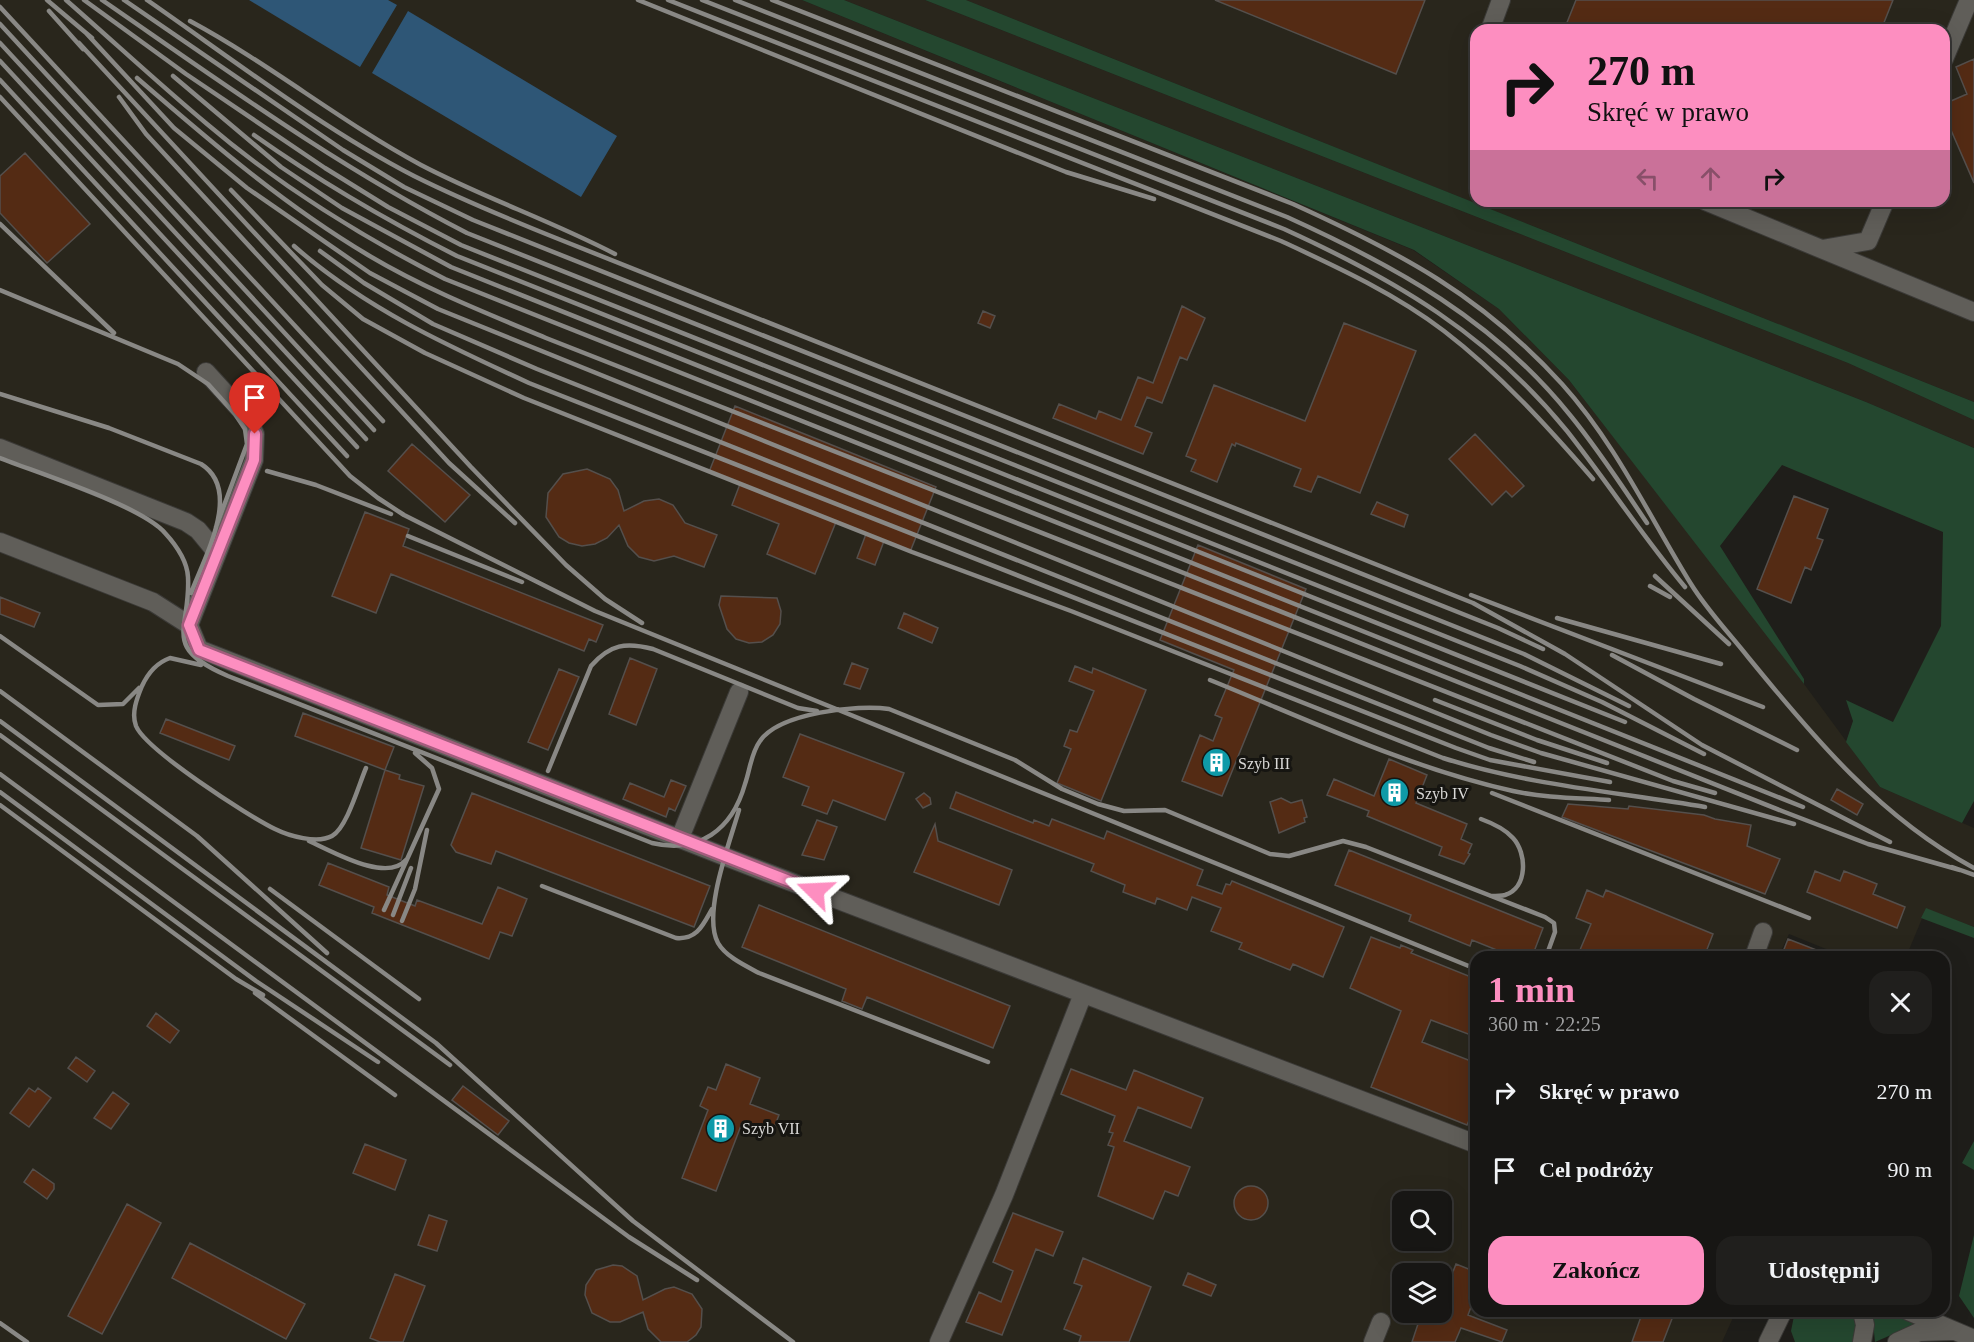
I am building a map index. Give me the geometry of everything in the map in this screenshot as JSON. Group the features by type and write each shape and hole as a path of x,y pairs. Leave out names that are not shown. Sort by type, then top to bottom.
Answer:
{"street":[{"path":"1492,24 1502,0"},
{"path":"1950,45 1969,0"},
{"path":"1720,207 1974,312"},
{"path":"1822,249 1868,241 1882,207"},
{"path":"189,625 254,460 255,434 248,418 206,372"},
{"path":"0,448 186,522 198,530 217,553"},
{"path":"0,542 153,602 189,625 199,650 1083,994 1470,1142"},
{"path":"680,837 740,692"},
{"path":"1756,951 1763,932"},
{"path":"939,1342 1004,1195 1083,994"},
{"path":"1768,1342 1780,1317"},
{"path":"1783,1317 1783,1342"},
{"path":"1862,1342 1865,1325 1863,1317"},
{"path":"1897,1342 1919,1318 1974,1339"},
{"path":"1373,1342 1381,1323"}],"shaded area":[{"path":"0,0 802,0 1413,250 1499,309 1569,380 1773,642 1880,787 1974,828 1974,927 1926,909 1908,951 1831,951 1789,934 1781,951 1470,951 1470,1317 1733,1317 1722,1342 0,1342"},
{"path":"844,0 925,0 1848,363 1974,420 1974,448 1866,402"},
{"path":"966,0 1974,0 1974,402 1485,207 1950,207 1950,24 1470,24 1470,201"}],"green space":[{"path":"802,0 844,0 1866,402 1974,448 1974,801 1962,823 1880,787 1846,742 1853,721 1846,700 1893,722 1941,626 1943,532 1782,465 1720,546 1804,679 1804,684 1569,380 1499,309 1414,250"},
{"path":"925,0 966,0 1470,201 1470,207 1485,207 1974,402 1974,420 1848,363"},
{"path":"1926,908 1974,927 1974,938 1921,918"},
{"path":"1974,1141 1974,1170 1962,1163"},
{"path":"1974,1235 1974,1318 1959,1296"},
{"path":"1794,1317 1854,1317 1857,1326 1853,1342 1795,1342 1791,1331"},
{"path":"1873,1317 1905,1317 1914,1320 1914,1325 1875,1342"}],"water":[{"path":"249,0 388,0 397,5 360,67"},
{"path":"408,11 617,136 581,197 372,73"}],"building":[{"path":"1215,0 1425,0 1396,74"},
{"path":"1576,0 1893,0 1883,24 1566,24"},
{"path":"1974,59 1974,183 1950,128 1950,101 1967,94 1956,67"},
{"path":"25,153 90,224 47,263 0,213 0,176"},
{"path":"1182,306 1205,318 1187,360 1180,357 1162,403 1147,397 1135,426 1152,433 1143,454 1053,418 1059,404 1096,419 1099,411 1121,420 1138,377 1153,383"},
{"path":"983,311 995,316 990,328 978,323"},
{"path":"1344,323 1416,351 1360,493 1318,476 1311,492 1294,486 1301,469 1236,443 1235,446 1232,444 1217,482 1191,471 1196,460 1186,456 1214,385 1305,421"},
{"path":"735,406 936,487 910,552 884,541 875,565 857,558 866,534 836,522 815,574 767,554 779,524 732,505 740,484 709,472"},
{"path":"1475,434 1524,486 1512,497 1506,491 1492,505 1449,459"},
{"path":"412,444 470,495 445,522 388,471"},
{"path":"587,469 610,479 618,490 624,511 644,501 659,499 673,505 685,523 717,535 704,567 674,556 654,561 639,557 628,546 619,525 607,538 595,544 582,546 569,543 559,537 546,517 548,493 563,474"},
{"path":"1794,496 1828,509 1817,538 1823,540 1811,570 1805,567 1791,603 1757,589"},
{"path":"1377,502 1408,515 1404,527 1371,514"},
{"path":"365,512 409,529 403,546 603,625 596,642 589,639 584,651 391,574 376,613 332,596"},
{"path":"1198,545 1306,589 1222,796 1182,781 1200,735 1213,741 1222,718 1215,715 1234,670 1160,640"},
{"path":"721,596 777,598 781,611 780,624 773,635 762,642 749,643 736,639 727,629 719,605"},
{"path":"0,597 40,613 34,627 0,614"},
{"path":"904,613 938,628 932,643 898,628"},
{"path":"630,658 657,669 636,725 609,714"},
{"path":"852,663 868,669 860,689 844,684"},
{"path":"1075,666 1092,673 1093,668 1146,690 1101,801 1057,783 1071,749 1064,746 1070,730 1077,732 1094,691 1069,681"},
{"path":"559,669 579,677 548,750 528,742"},
{"path":"303,713 394,747 385,770 295,736"},
{"path":"166,719 235,746 229,760 160,733"},
{"path":"800,734 904,773 885,820 833,800 827,814 802,805 809,787 783,777"},
{"path":"1389,759 1427,775 1416,803 1467,824 1461,839 1472,844 1468,853 1470,854 1464,864 1439,855 1442,847 1367,816 1369,811 1327,795 1334,779 1374,796"},
{"path":"385,770 400,775 399,779 424,786 401,860 361,848"},
{"path":"671,780 686,786 675,811 669,808 666,817 623,799 630,783 664,797"},
{"path":"1837,789 1863,804 1857,815 1831,800"},
{"path":"956,792 1033,823 1034,820 1049,826 1052,819 1104,839 1107,831 1203,870 1197,885 1222,894 1226,884 1230,885 1232,881 1344,927 1323,977 1293,964 1290,970 1239,949 1242,943 1211,931 1221,908 1192,897 1187,910 1157,898 1155,904 1123,892 1125,885 1091,871 1094,864 950,808"},
{"path":"472,793 710,886 694,927 496,851 491,864 456,852 451,845"},
{"path":"924,793 930,798 931,804 923,808 916,799"},
{"path":"1281,798 1291,803 1302,800 1307,817 1304,818 1305,822 1279,833 1270,802"},
{"path":"1568,804 1628,809 1629,806 1704,815 1751,825 1747,846 1780,859 1765,894 1562,817"},
{"path":"817,820 837,827 824,860 802,855"},
{"path":"935,824 938,841 1012,870 999,905 914,872"},
{"path":"1349,850 1543,928 1534,951 1499,951 1472,940 1470,946 1409,921 1411,915 1335,885"},
{"path":"328,863 389,887 387,895 415,906 417,900 482,924 498,887 527,899 512,936 500,932 489,959 372,913 374,907 319,885"},
{"path":"1815,871 1840,881 1844,871 1877,884 1873,894 1905,907 1897,928 1807,892"},
{"path":"1587,890 1603,897 1606,890 1713,934 1706,951 1580,951 1591,924 1576,918"},
{"path":"759,905 1010,1006 993,1048 867,997 862,1009 842,1001 846,989 742,947"},
{"path":"1371,937 1400,948 1401,945 1413,950 1411,953 1470,977 1470,1035 1431,1020 1422,1042 1470,1061 1470,1118 1467,1125 1371,1087 1401,1011 1350,988"},
{"path":"1788,939 1819,951 1783,951"},
{"path":"156,1013 179,1031 170,1043 147,1026"},
{"path":"76,1057 95,1071 87,1082 68,1068"},
{"name":"Szyb VII","path":"726,1064 760,1078 750,1104 779,1115 771,1135 742,1123 716,1191 682,1178 708,1110 700,1106 708,1087 716,1090"},
{"path":"1071,1069 1126,1090 1134,1070 1203,1098 1191,1128 1138,1107 1124,1141 1190,1167 1178,1196 1165,1191 1153,1219 1098,1196 1114,1147 1108,1145 1113,1133 1109,1132 1115,1116 1061,1094"},
{"path":"463,1086 509,1121 498,1135 452,1100"},
{"path":"29,1088 35,1092 38,1088 51,1098 29,1127 10,1113"},
{"path":"113,1092 129,1104 111,1129 94,1118"},
{"path":"365,1144 406,1160 395,1190 353,1173"},
{"path":"33,1169 54,1184 54,1189 47,1199 24,1182"},
{"path":"1251,1186 1263,1191 1268,1203 1263,1215 1251,1220 1239,1215 1234,1203 1239,1191"},
{"path":"127,1204 161,1223 102,1334 68,1316"},
{"path":"1013,1213 1063,1232 1053,1256 1036,1249 1002,1335 966,1322 979,1292 1001,1302 1013,1271 993,1262"},
{"path":"429,1215 447,1221 437,1251 418,1245"},
{"path":"190,1243 305,1304 286,1339 172,1278"},
{"path":"1083,1258 1151,1287 1129,1342 1079,1342 1081,1336 1064,1329 1082,1286 1074,1283"},
{"path":"1456,1264 1470,1270 1468,1315 1507,1330 1502,1342 1461,1328 1455,1342 1412,1342 1418,1324 1416,1323 1452,1323 1452,1274"},
{"path":"613,1265 622,1266 637,1276 643,1300 674,1287 692,1294 702,1309 701,1327 696,1335 687,1342 661,1342 648,1329 643,1312 620,1322 610,1322 592,1313 585,1295 586,1285 596,1270"},
{"path":"1188,1273 1216,1285 1211,1296 1183,1285"},
{"path":"395,1274 425,1286 403,1342 380,1342 370,1338"},
{"path":"1641,1317 1673,1317 1663,1342 1632,1342"}],"railway":[{"path":"47,0 92,38"},
{"path":"66,0 189,109 263,168 322,209 445,279 1782,811 1868,844 1960,870"},
{"path":"84,0 186,74 325,168 388,207 461,245 1520,666 1602,702 1704,754"},
{"path":"102,0 326,152 467,233 1524,654 1629,706"},
{"path":"124,0 343,150 404,187 473,220 1498,628 1543,649"},
{"path":"147,0 312,115 380,157 432,185 487,210 1473,603 1565,654 1702,745 1890,842"},
{"path":"638,0 1066,172 1154,199"},
{"path":"668,0 1281,241 1365,282 1425,317 1465,348 1522,401 1593,479"},
{"path":"702,0 1284,229 1364,268 1402,290 1472,338 1537,397 1567,431 1685,587"},
{"path":"735,0 1287,217 1404,276 1476,324 1540,381 1590,441 1647,523"},
{"path":"772,0 1293,204 1404,259 1470,301 1532,353 1581,407 1631,481 1697,594 1798,717 1879,801 1940,848 1974,868"},
{"path":"0,7 383,421"},
{"path":"49,11 83,49"},
{"path":"190,21 421,165 615,254"},
{"path":"0,24 374,430"},
{"path":"86,33 174,128 247,188 370,273 438,309 1491,735 1541,753 1794,824"},
{"path":"0,43 366,439"},
{"path":"79,43 471,467 566,565 605,599 642,623"},
{"path":"0,61 357,447"},
{"path":"173,76 281,167 342,208 451,267 1803,807"},
{"path":"137,78 220,149 337,236 411,279 456,300 546,338 1673,781 1715,793"},
{"path":"0,80 347,456"},
{"path":"0,97 350,476 404,515 595,611 1470,967"},
{"path":"119,97 146,134 449,463 515,523"},
{"path":"254,135 353,199 457,256 1625,722"},
{"path":"231,190 322,285 363,319 425,353 524,398 912,552 1071,611 1443,758 1507,775 1705,807"},
{"path":"0,224 114,333"},
{"path":"294,246 348,288 406,323 529,383 1456,748 1490,760 1610,782"},
{"path":"320,251 364,283 433,324 537,369 1489,748 1534,762"},
{"path":"0,290 178,364 208,384 235,414 245,429 247,444 216,527"},
{"path":"0,394 109,428 201,464 213,476 219,490 220,507 217,525 191,593"},
{"path":"0,458 113,501 153,523 165,533 186,565 188,577 184,624 186,646 193,656 207,666 652,843 669,846 685,845 711,835 722,826 732,814 739,800 760,741 770,731 784,723 801,717 840,710 889,709 1015,760 1062,789 1098,804 1124,811 1165,810 1270,854 1289,856 1343,841 1366,847 1545,917 1554,923 1555,932 1548,951"},
{"path":"267,471 316,485 391,514"},
{"path":"408,536 522,582"},
{"path":"1655,576 1729,644"},
{"path":"1650,586 1670,597"},
{"path":"1471,595 1763,707"},
{"path":"1557,618 1721,664"},
{"path":"0,636 98,705 123,704 139,688"},
{"path":"548,771 591,666 605,653 619,647 635,646 653,649 798,708 817,711"},
{"path":"1612,655 1797,750"},
{"path":"201,665 170,658 153,669 138,695 134,711 136,726 144,737 177,766 243,811 288,834 311,839 332,836 343,824 366,768"},
{"path":"1210,680 1360,742 1436,770 1513,791 1609,800"},
{"path":"0,691 197,836 327,953"},
{"path":"1435,700 1537,740 1607,763"},
{"path":"0,721 436,1043 633,1221 793,1342"},
{"path":"0,735 450,1065"},
{"path":"384,910 439,789 432,768 415,753"},
{"path":"0,774 629,1237 697,1280"},
{"path":"0,792 256,981 378,1062"},
{"path":"1492,793 1809,918"},
{"path":"0,805 236,979 263,995"},
{"path":"739,810 724,858 713,914 718,943 726,953 759,973 988,1062"},
{"path":"1481,819 1510,835 1518,844 1523,861 1521,878 1513,891 1505,895 1491,896"},
{"path":"402,921 415,889 427,830"},
{"path":"309,841 373,867 397,866 406,860"},
{"path":"1952,867 1974,875"},
{"path":"393,915 411,868"},
{"path":"542,886 676,938 689,937 694,934 702,926 712,909"},
{"path":"270,889 419,999"},
{"path":"255,993 395,1095"},
{"path":"0,1323 27,1342"}],"place":[{"name":"Szyb III","path":"1217,763"},
{"name":"Szyb IV","path":"1395,793"},
{"name":"Szyb VII","path":"721,1128"}],"route":[{"path":"255,434 254,460 189,625 199,650 815,891"}]}
